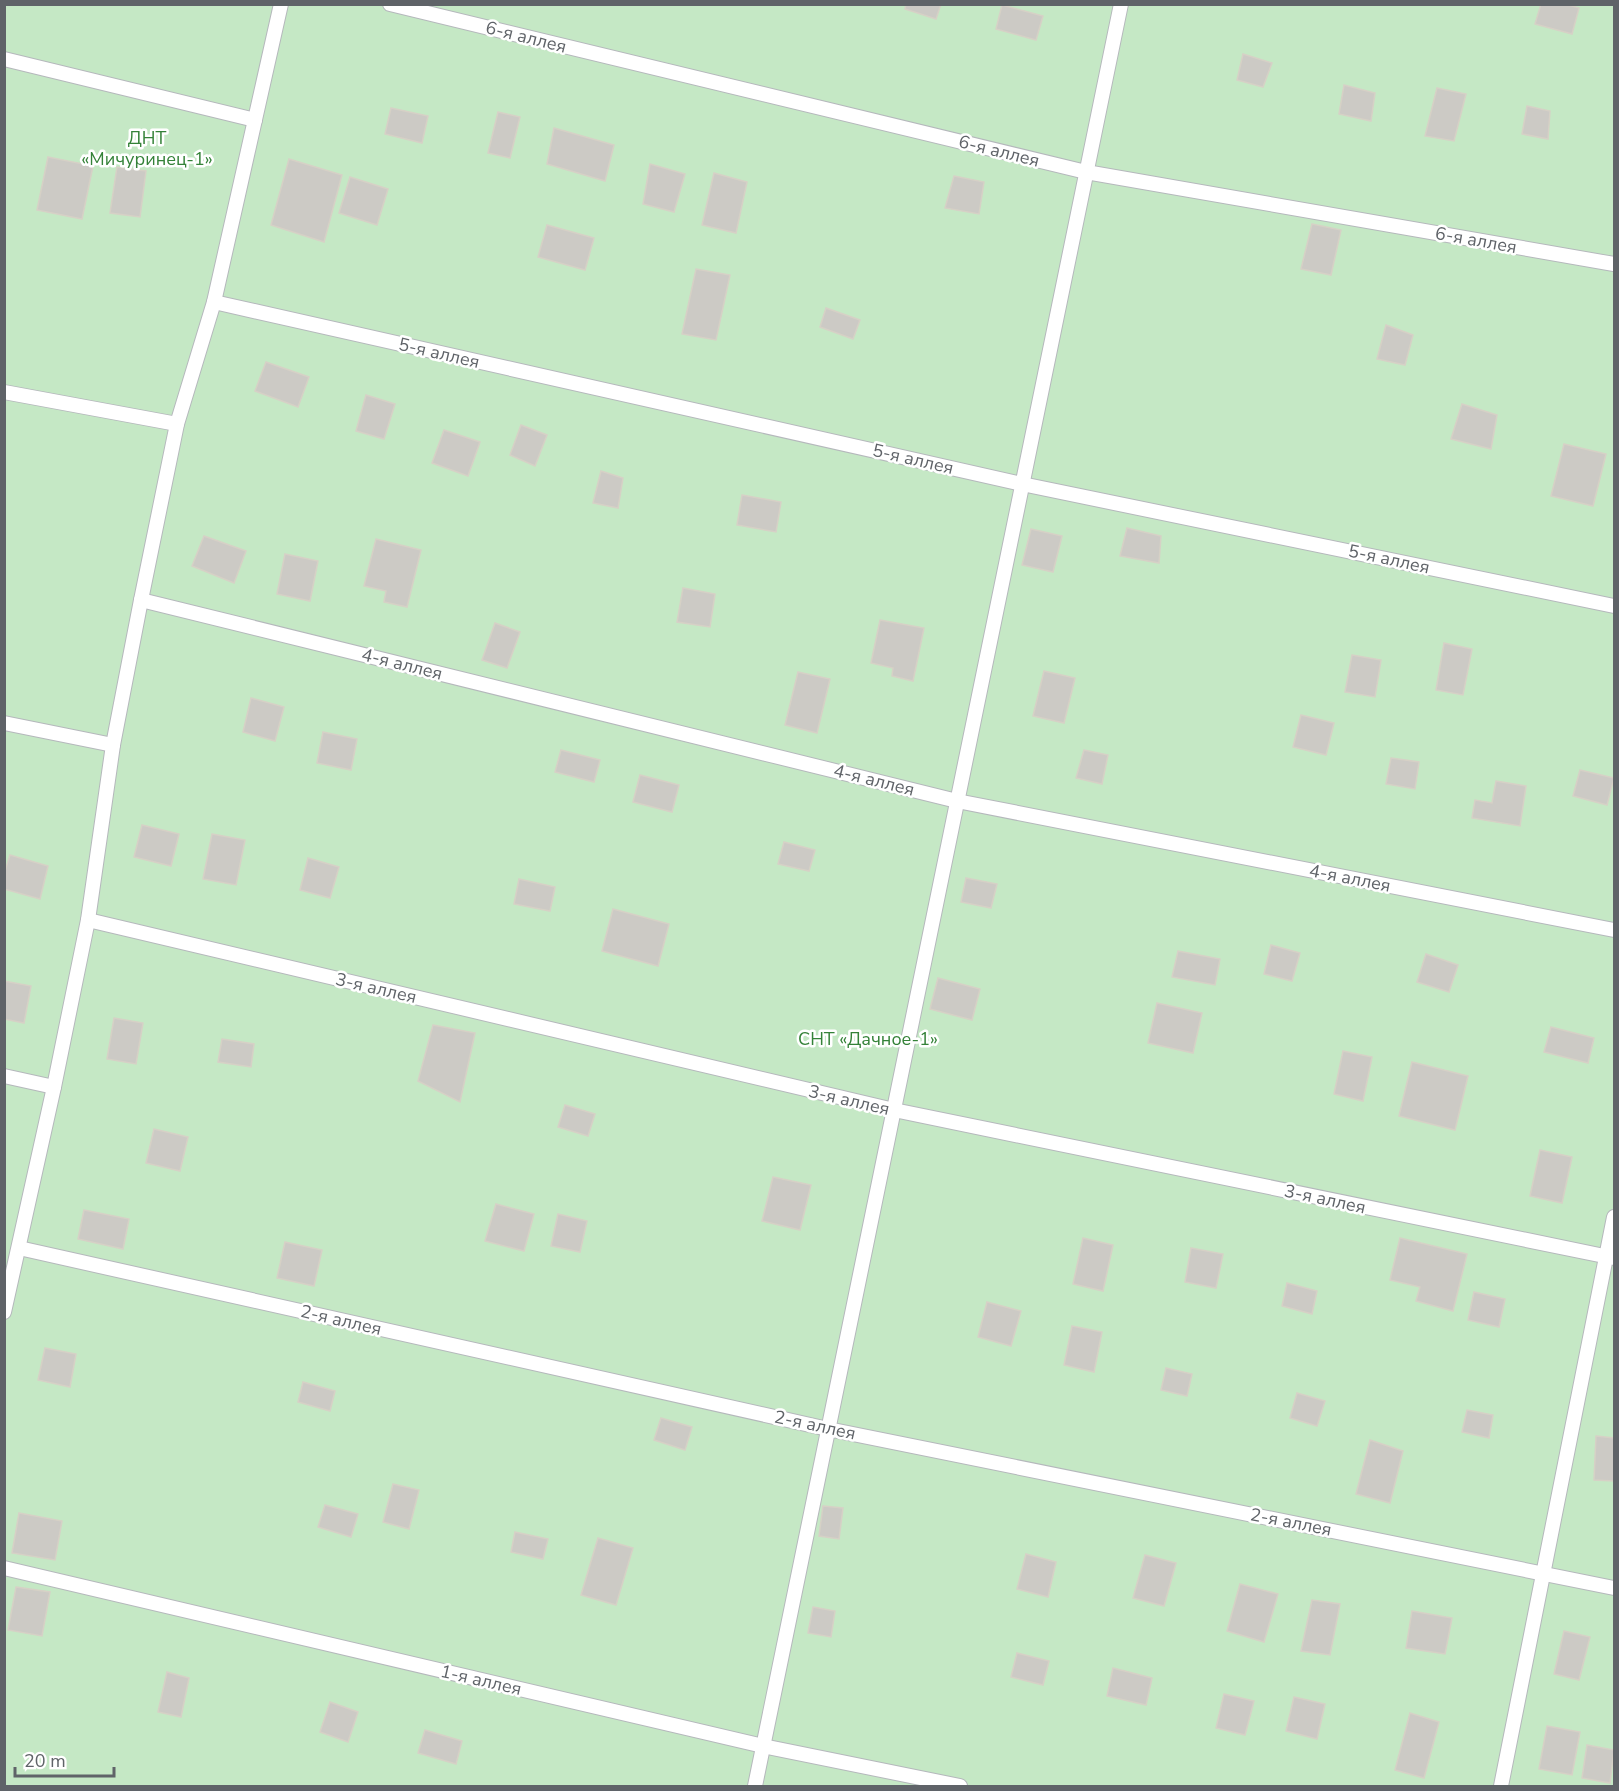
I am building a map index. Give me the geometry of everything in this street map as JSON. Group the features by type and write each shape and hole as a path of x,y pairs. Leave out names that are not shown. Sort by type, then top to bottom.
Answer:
{"lane":[{"path":"4,1312 88,920 113,745 177,424 214,302 281,4"},
{"name":"6-я аллея","path":"390,4 1086,172 1614,264"},
{"path":"755,1786 1121,4"},
{"path":"4,59 255,120"},
{"name":"5-я аллея","path":"214,302 1022,484 1614,606"},
{"path":"4,392 177,424"},
{"name":"4-я аллея","path":"141,600 957,801 1614,930"},
{"path":"4,723 113,745"},
{"name":"3-я аллея","path":"88,920 894,1110 1610,1257"},
{"path":"4,1076 54,1087"},
{"path":"1501,1786 1610,1257 1614,1217"},
{"name":"2-я аллея","path":"19,1248 828,1429 1614,1588"},
{"name":"1-я аллея","path":"4,1568 763,1746 960,1786"}],"green space":[{"name":"СНТ «Дачное-1»","path":"5,5 1614,5 1614,1786 5,1786"}],"building":[{"path":"906,4 941,4 936,19 905,9"},
{"path":"1541,4 1565,4 1579,8 1572,34 1535,24"},
{"path":"1002,5 1043,16 1036,40 996,29"},
{"path":"1243,54 1272,63 1263,87 1237,80"},
{"path":"1344,85 1375,93 1371,121 1339,114"},
{"path":"1437,88 1466,94 1454,141 1425,136"},
{"path":"1527,106 1550,111 1548,139 1522,134"},
{"path":"391,108 428,116 422,143 385,134"},
{"path":"498,112 520,117 510,158 488,153"},
{"path":"554,128 614,145 605,181 547,164"},
{"path":"48,157 93,166 82,219 37,210"},
{"path":"289,159 342,175 324,242 271,225"},
{"path":"650,164 685,174 674,212 643,204"},
{"path":"117,167 146,171 140,217 110,213"},
{"path":"714,173 747,182 736,233 702,225"},
{"path":"954,176 984,182 979,214 945,208"},
{"path":"350,177 388,189 377,225 339,213"},
{"path":"1312,224 1341,230 1331,275 1301,269"},
{"path":"547,225 594,238 585,270 538,257"},
{"path":"696,269 730,275 716,340 682,334"},
{"path":"826,308 860,320 853,339 820,327"},
{"path":"1386,325 1413,335 1405,365 1377,359"},
{"path":"266,362 309,377 298,407 255,391"},
{"path":"366,395 395,404 384,439 356,431"},
{"path":"1462,404 1497,415 1491,449 1451,439"},
{"path":"521,425 547,435 535,466 510,455"},
{"path":"444,430 480,442 468,476 432,463"},
{"path":"1564,444 1606,454 1593,506 1551,496"},
{"path":"601,471 623,478 618,508 593,503"},
{"path":"742,495 781,502 776,532 737,525"},
{"path":"1127,528 1161,536 1159,563 1120,556"},
{"path":"1031,529 1062,536 1053,572 1022,565"},
{"path":"204,536 246,551 234,583 192,566"},
{"path":"376,539 421,550 407,607 384,602 386,591 364,586"},
{"path":"285,554 318,561 310,601 277,594"},
{"path":"683,588 715,594 710,627 677,622"},
{"path":"880,620 924,628 913,681 892,676 893,668 871,663"},
{"path":"495,623 520,632 507,668 482,660"},
{"path":"1444,643 1472,649 1463,695 1436,690"},
{"path":"1352,655 1381,660 1375,697 1345,692"},
{"path":"1044,671 1075,678 1064,723 1033,716"},
{"path":"798,672 830,679 817,733 785,725"},
{"path":"251,698 284,707 275,741 243,732"},
{"path":"1301,715 1334,723 1326,755 1293,747"},
{"path":"323,732 357,739 351,770 317,763"},
{"path":"561,750 600,760 594,782 555,772"},
{"path":"1084,750 1108,755 1102,784 1076,778"},
{"path":"1391,758 1419,762 1415,789 1386,784"},
{"path":"1580,770 1614,778 1607,805 1573,796"},
{"path":"640,775 679,785 672,812 633,802"},
{"path":"1496,781 1526,786 1520,826 1472,818 1475,800 1492,803"},
{"path":"142,825 179,834 171,866 134,857"},
{"path":"212,834 245,840 236,885 203,879"},
{"path":"784,842 815,850 809,871 778,864"},
{"path":"10,855 48,866 40,899 4,889 4,874"},
{"path":"308,858 339,867 330,898 300,890"},
{"path":"966,878 997,884 991,908 961,902"},
{"path":"519,879 555,887 550,911 514,904"},
{"path":"613,909 669,924 658,966 602,951"},
{"path":"1271,945 1300,953 1292,981 1264,974"},
{"path":"1178,951 1220,959 1215,985 1172,977"},
{"path":"1426,954 1458,965 1449,992 1417,982"},
{"path":"938,978 980,989 972,1020 930,1009"},
{"path":"4,981 31,986 24,1023 4,1019"},
{"path":"1157,1003 1202,1013 1193,1053 1148,1043"},
{"path":"114,1018 143,1023 136,1064 107,1059"},
{"path":"433,1025 475,1033 460,1102 418,1081"},
{"path":"1551,1027 1594,1038 1588,1063 1544,1052"},
{"path":"222,1039 254,1044 251,1067 218,1062"},
{"path":"1343,1051 1372,1057 1363,1101 1334,1094"},
{"path":"1412,1062 1468,1076 1455,1130 1399,1116"},
{"path":"565,1105 595,1114 588,1136 558,1127"},
{"path":"154,1129 188,1137 180,1171 146,1163"},
{"path":"1540,1150 1572,1157 1562,1203 1530,1196"},
{"path":"773,1177 811,1185 800,1230 762,1221"},
{"path":"496,1204 534,1214 524,1251 485,1241"},
{"path":"84,1210 129,1219 123,1249 78,1239"},
{"path":"558,1214 587,1221 580,1252 551,1246"},
{"path":"1083,1238 1113,1245 1103,1291 1073,1284"},
{"path":"1400,1238 1467,1254 1453,1311 1416,1301 1420,1287 1390,1280"},
{"path":"285,1242 322,1250 314,1286 277,1278"},
{"path":"1191,1248 1223,1254 1216,1288 1185,1282"},
{"path":"1287,1283 1317,1291 1312,1314 1282,1306"},
{"path":"1474,1292 1505,1299 1499,1327 1468,1320"},
{"path":"987,1302 1021,1311 1011,1346 978,1337"},
{"path":"1072,1326 1102,1332 1094,1372 1064,1365"},
{"path":"45,1348 76,1354 70,1387 38,1380"},
{"path":"1166,1368 1192,1374 1187,1396 1161,1390"},
{"path":"303,1382 335,1391 330,1411 298,1402"},
{"path":"1297,1393 1325,1401 1317,1426 1290,1418"},
{"path":"1467,1410 1493,1415 1489,1438 1462,1432"},
{"path":"661,1418 692,1427 685,1450 654,1440"},
{"path":"1596,1436 1614,1438 1614,1481 1594,1480"},
{"path":"1370,1440 1403,1451 1390,1503 1356,1494"},
{"path":"393,1484 419,1490 409,1529 383,1522"},
{"path":"325,1505 358,1514 351,1537 318,1527"},
{"path":"823,1506 843,1508 839,1539 819,1536"},
{"path":"19,1513 62,1521 55,1560 12,1553"},
{"path":"515,1532 548,1539 543,1559 511,1552"},
{"path":"598,1538 633,1548 616,1605 581,1595"},
{"path":"1026,1554 1056,1562 1048,1597 1017,1589"},
{"path":"1145,1555 1176,1563 1164,1606 1133,1598"},
{"path":"1240,1584 1278,1594 1264,1642 1227,1631"},
{"path":"16,1587 50,1592 42,1636 8,1630"},
{"path":"1312,1600 1340,1604 1330,1655 1301,1651"},
{"path":"813,1607 835,1611 831,1637 808,1633"},
{"path":"1412,1611 1452,1618 1445,1654 1406,1648"},
{"path":"1564,1631 1590,1637 1579,1680 1554,1674"},
{"path":"1017,1653 1049,1661 1043,1685 1011,1677"},
{"path":"1113,1668 1152,1678 1146,1705 1107,1696"},
{"path":"167,1672 189,1678 181,1717 158,1712"},
{"path":"1224,1694 1254,1701 1245,1735 1216,1728"},
{"path":"1294,1697 1325,1704 1317,1739 1286,1731"},
{"path":"330,1702 358,1712 348,1742 320,1732"},
{"path":"1410,1713 1439,1722 1424,1778 1395,1770"},
{"path":"1547,1726 1580,1732 1572,1775 1539,1769"},
{"path":"425,1730 462,1741 456,1764 418,1753"},
{"path":"1587,1745 1614,1750 1610,1783 1582,1778"}],"park label":[{"name":"ДНТ «Мичуринец-1»","path":"147,148"}]}
